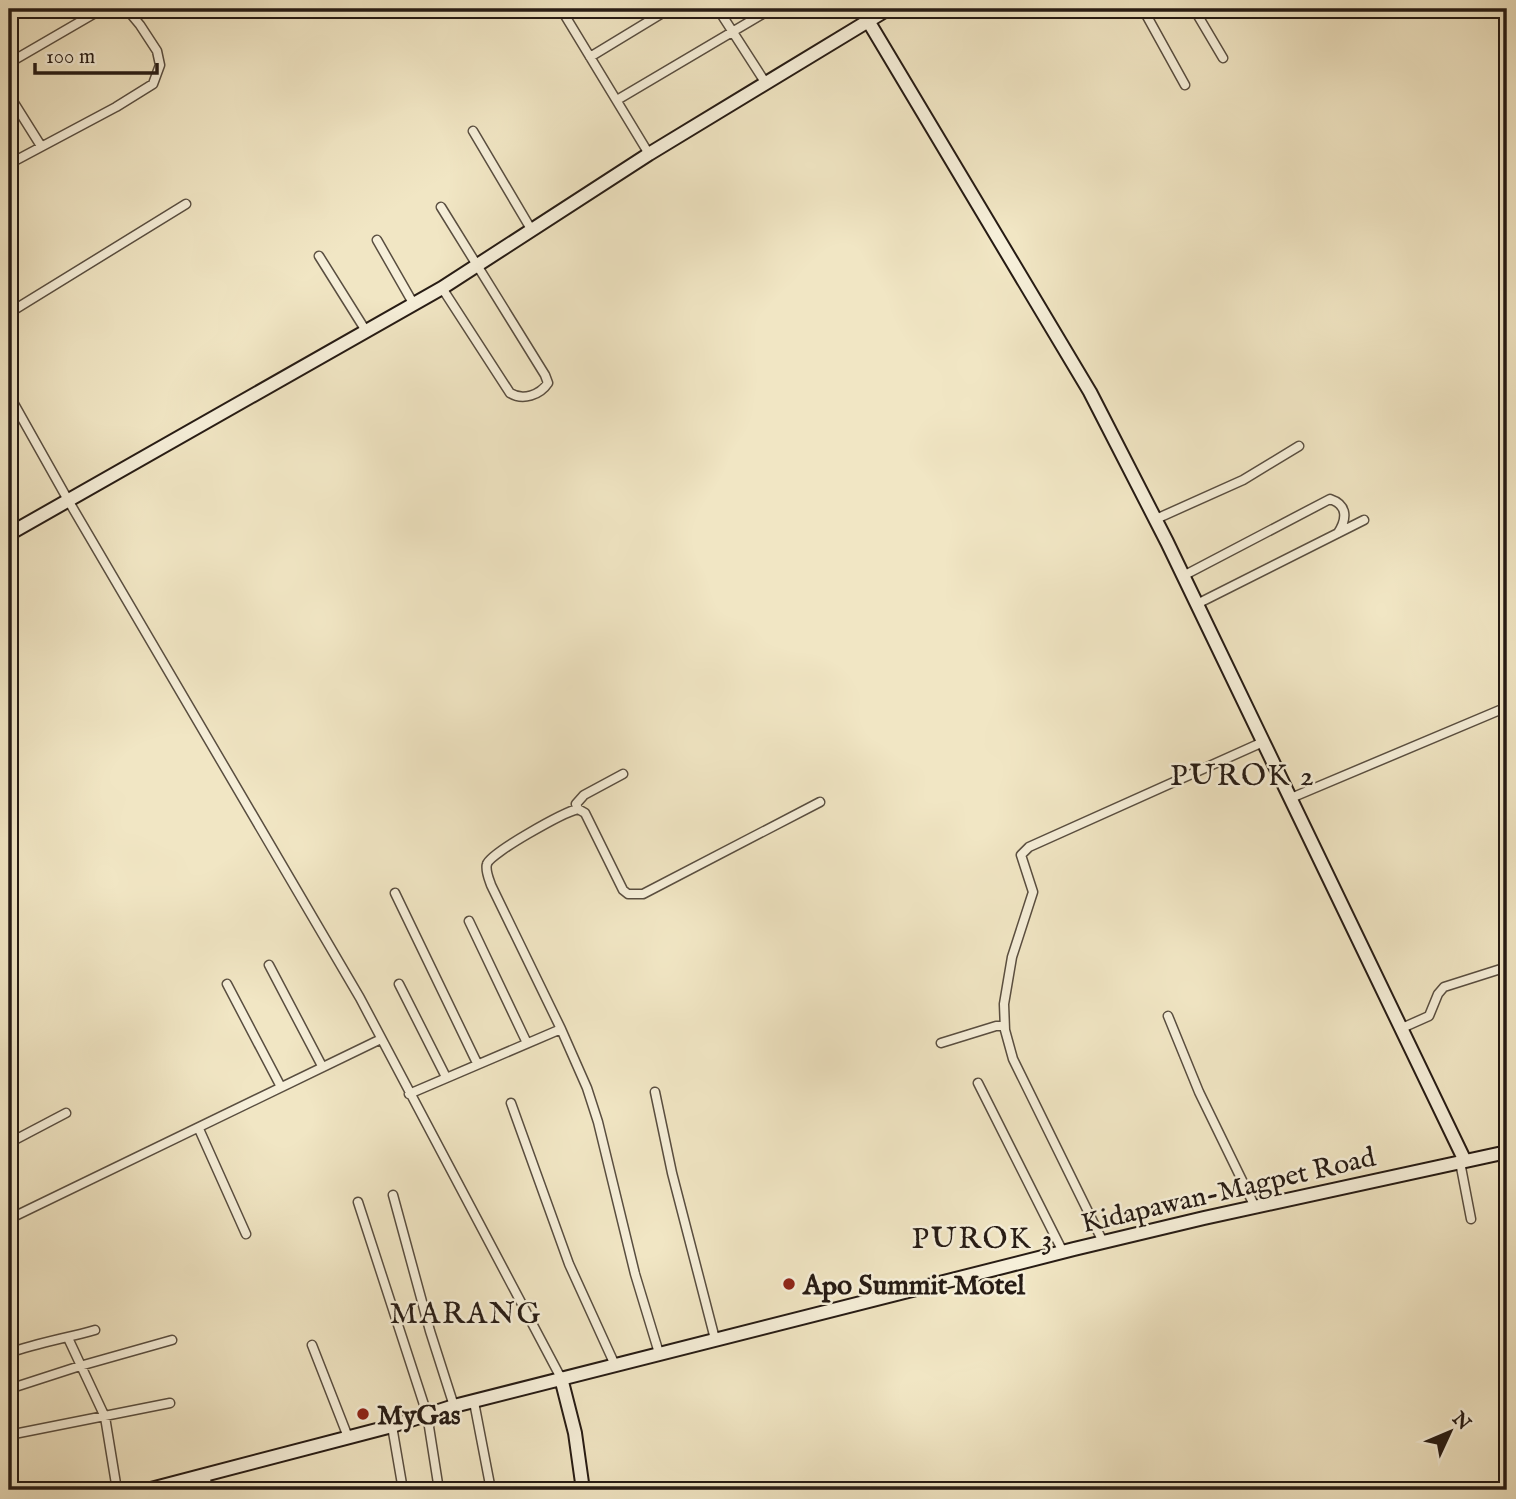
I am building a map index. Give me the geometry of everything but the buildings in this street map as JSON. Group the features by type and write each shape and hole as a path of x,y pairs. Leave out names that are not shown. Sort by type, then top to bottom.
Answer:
{"street":[{"path":"9,63 102,9"},
{"path":"9,164 116,107 153,84 160,65 156,51 130,13 122,9"},
{"path":"563,9 649,154"},
{"path":"590,57 669,9"},
{"path":"718,9 765,82"},
{"path":"617,100 771,9"},
{"path":"9,534 442,288 765,82 864,14 888,9"},
{"path":"1143,9 1185,85"},
{"path":"1194,9 1223,58"},
{"path":"864,14 1090,392 1156,519 1402,1028 1462,1162 1471,1219"},
{"path":"9,94 41,146"},
{"path":"473,131 531,229"},
{"path":"9,313 186,204"},
{"path":"441,207 545,375 548,383 541,391 526,397 510,393 442,288"},
{"path":"376,240 413,303"},
{"path":"319,256 366,331"},
{"path":"9,395 360,998 561,1378 572,1421 583,1490"},
{"path":"1156,519 1242,480 1299,446"},
{"path":"1183,576 1330,499 1340,504 1344,511 1344,524 1339,533"},
{"path":"1197,604 1364,520"},
{"path":"1291,798 1507,707"},
{"path":"1103,1242 1013,1059 1004,1026 1004,1004 1012,957 1033,892 1021,860 1024,850 1262,741"},
{"path":"623,774 584,795 576,804 578,809 585,813 620,886 628,894 635,895 643,894 820,802"},
{"path":"578,809 493,855 487,861 486,868 491,886 561,1028 587,1088 598,1122 635,1275 659,1353"},
{"path":"395,893 477,1063"},
{"path":"468,920 527,1043"},
{"path":"269,965 322,1066"},
{"path":"1402,1028 1429,1016 1438,994 1444,987 1507,967"},
{"path":"227,984 281,1087"},
{"path":"399,984 446,1077"},
{"path":"1168,1016 1199,1092 1255,1207"},
{"path":"941,1043 1004,1026"},
{"path":"409,1094 561,1028"},
{"path":"9,1219 382,1038"},
{"path":"978,1083 1063,1252"},
{"path":"655,1092 672,1172 715,1339"},
{"path":"511,1103 569,1264 615,1365"},
{"path":"9,1143 66,1113"},
{"path":"199,1129 246,1234"},
{"name":"Kidapawan-Magpet Road","path":"147,1490 392,1426 454,1406 561,1378 1103,1242 1507,1152"},
{"path":"393,1195 430,1331 454,1406"},
{"path":"358,1202 427,1415 439,1490"},
{"path":"9,1353 95,1330"},
{"path":"68,1338 105,1417 117,1490"},
{"path":"9,1389 172,1340"},
{"path":"312,1345 348,1437"},
{"path":"474,1402 491,1490"},
{"path":"9,1435 170,1403"},
{"path":"392,1426 403,1490"},
{"path":"205,1474 208,1490"}],"place":[{"name":"Apo Summit Motel","path":"789,1284"},
{"name":"MyGas","path":"363,1414"}],"district":[{"name":"PUROK 2","path":"1243,775"},
{"name":"PUROK 3","path":"983,1238"},
{"name":"MARANG","path":"466,1313"}]}
